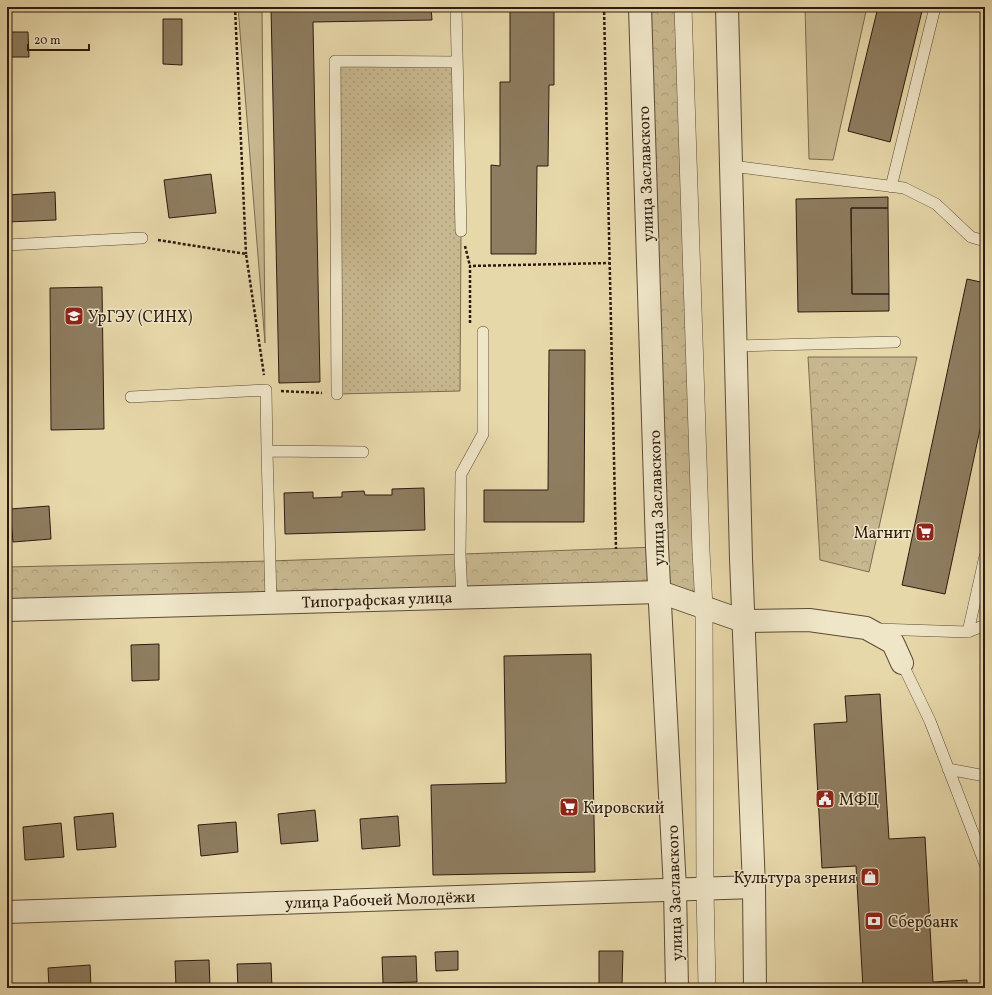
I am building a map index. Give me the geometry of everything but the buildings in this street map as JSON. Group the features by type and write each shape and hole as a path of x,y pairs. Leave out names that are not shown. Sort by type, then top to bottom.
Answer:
{"street":[{"name":"улица Заславского","path":"640,7 657,548 674,889 677,988"},
{"name":"улица Заславского","path":"683,7 704,607 705,889 707,988"},
{"path":"727,7 743,621 754,887 755,988"},
{"name":"Типографская улица","path":"7,610 660,592 743,621"},
{"path":"743,621 809,620 866,628 893,643 902,663"},
{"name":"улица Рабочей Молодёжи","path":"7,912 754,887"}],"lane":[{"path":"456,7 461,231"},
{"path":"890,187 935,7"},
{"path":"337,394 334,61 457,62"},
{"path":"732,166 904,188 936,204 971,237 985,241"},
{"path":"7,245 142,238"},
{"path":"462,597 460,555 461,474 483,434 483,332"},
{"path":"736,346 895,342"},
{"path":"130,397 266,390 271,602"},
{"path":"267,451 363,452"},
{"path":"968,632 985,556"},
{"path":"866,628 968,632 985,624"},
{"path":"902,663 930,721 985,864"},
{"path":"948,769 985,776"}],"path":[{"path":"235,7 246,254 266,390 337,394"},
{"path":"604,7 616,549"},
{"path":"461,231 470,266 470,324 483,332"},
{"path":"142,238 246,254"},
{"path":"470,266 609,263"}],"green space":[{"path":"238,7 262,7 265,343"},
{"path":"640,7 683,7 703,591 7,610 7,567 270,561 657,547"},
{"path":"805,7 867,7 833,160 809,159"},
{"path":"335,61 457,62 461,231 460,391 337,394"},
{"path":"808,357 917,357 869,572 820,560"}],"place":[{"name":"УрГЭУ (СИНХ)","path":"74,316"},
{"name":"Магнит","path":"925,532"},
{"name":"МФЦ","path":"825,799"},
{"name":"Кировский","path":"569,807"},
{"name":"Культура зрения","path":"870,877"},
{"name":"Сбербанк","path":"874,921"}]}
